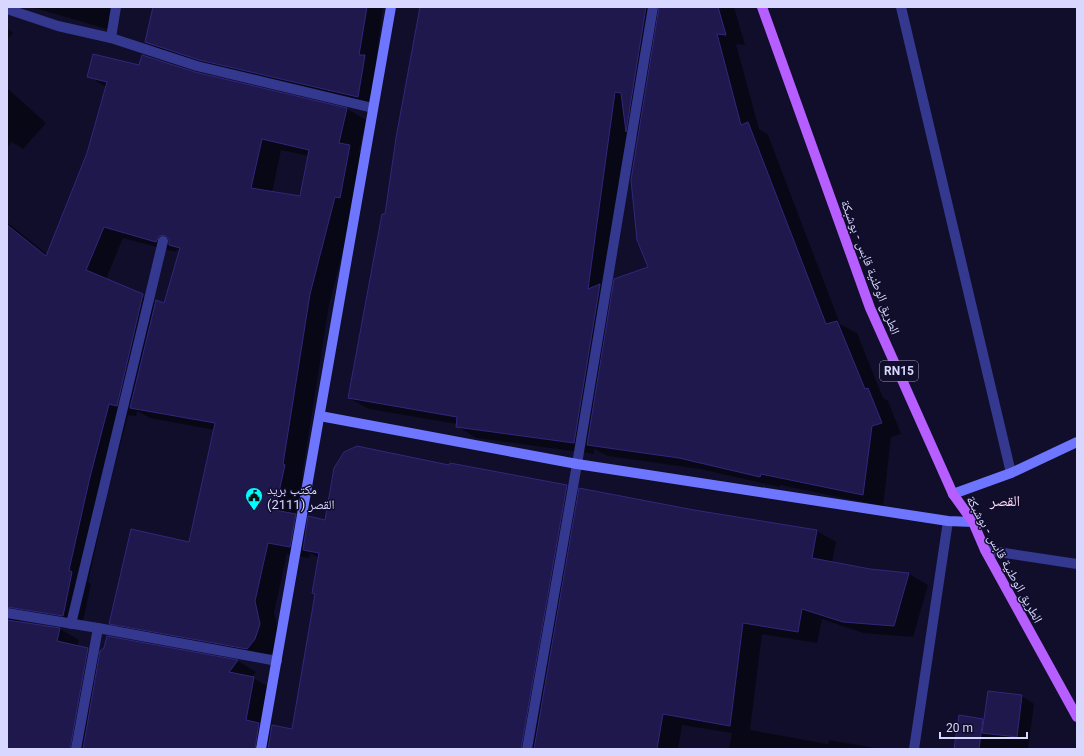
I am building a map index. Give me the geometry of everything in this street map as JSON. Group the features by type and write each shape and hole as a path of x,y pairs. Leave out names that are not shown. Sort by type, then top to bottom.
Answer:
{"main road":[{"name":"الطريق الوطنية قابس - بوشبكة","path":"762,7 870,308 953,494 973,522 985,550 1077,717"}],"street":[{"path":"111,38 116,7"},
{"path":"261,749 391,7"},
{"path":"527,749 577,464 653,7"},
{"path":"901,7 1011,473"},
{"path":"7,9 58,26 111,38 197,66 373,108"},
{"path":"71,624 163,241"},
{"path":"320,416 577,464 948,521 973,522"},
{"path":"953,494 1011,473 1077,442"},
{"path":"914,749 948,521"},
{"path":"985,550 1077,564"},
{"path":"7,613 277,661"},
{"path":"76,749 98,628"}],"building":[{"path":"153,7 367,7 359,55 365,55 358,97 199,60 145,42"},
{"path":"420,7 646,7 626,132 621,93 615,92 588,289 600,284 574,443 456,427 457,417 348,398 382,214 385,214 396,138"},
{"path":"659,7 718,7 726,35 717,34 741,125 748,122 826,324 837,321 865,389 868,388 882,423 872,426 863,495 761,474 760,477 679,458 587,445 614,279 648,267 637,240 631,180"},
{"path":"93,54 139,65 142,55 195,72 347,108 339,143 350,145 340,198 335,197 310,294 283,464 285,465 275,510 296,514 290,547 268,543 255,601 260,624 255,639 247,649 109,624 131,529 189,542 215,423 130,408 156,300 164,303 180,248 169,245 169,239 164,235 159,236 156,242 104,227 86,270 143,294 117,406 109,404 90,477 69,570 72,572 63,616 7,607 7,225 46,256 87,153 107,82 87,77","holes":["262,139 309,150 300,196 251,188"]},
{"path":"357,446 449,465 450,463 567,485 521,749 268,749 272,725 292,729 315,594 312,593 319,553 303,550 308,516 325,520 334,468 344,452"},
{"path":"579,488 694,510 817,530 812,558 870,569 909,573 894,626 843,622 802,609 798,632 743,623 730,726 663,714 657,749 534,749"},
{"path":"7,620 60,628 57,641 88,648 70,749 7,749"},
{"path":"107,636 238,660 229,672 254,677 246,720 259,723 255,749 83,749 100,651 104,648"},
{"path":"988,691 1022,695 1017,737 982,733"},
{"path":"959,715 983,719 979,749 954,749"}],"place":[{"name":"مكتب بريد القصر (2111)","path":"254,511"}],"district":[{"name":"القصر","path":"1005,501"}]}
